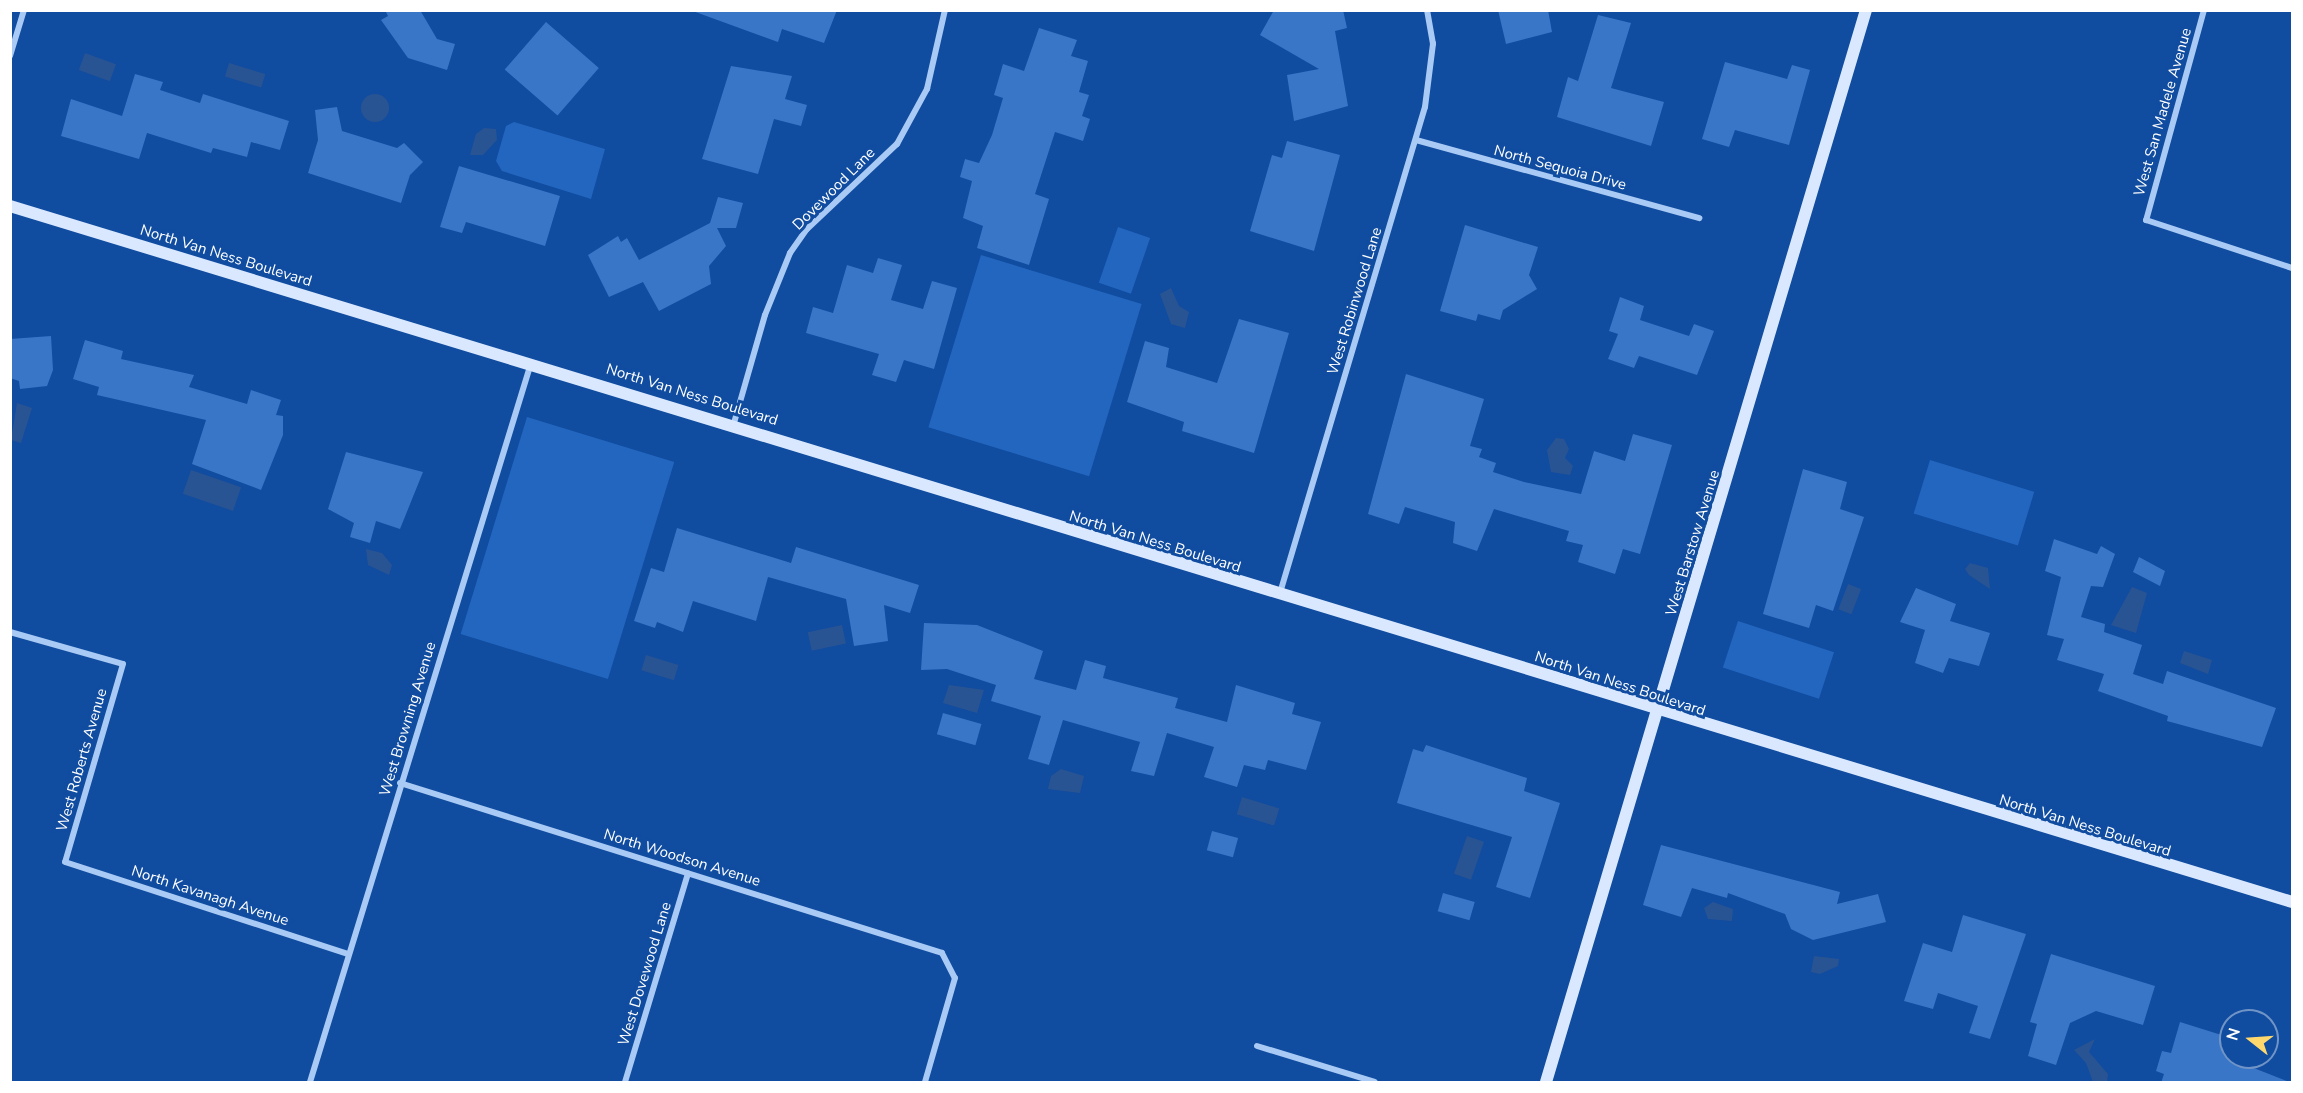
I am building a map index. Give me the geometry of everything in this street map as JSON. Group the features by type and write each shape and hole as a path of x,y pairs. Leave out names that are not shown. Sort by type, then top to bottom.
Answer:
{"street":[{"path":"10,56 24,10"},
{"name":"Dovewood Lane","path":"734,423 765,315 790,254 807,230 897,144 927,89 945,10"},
{"name":"West Robinwood Lane","path":"1279,596 1416,140 1432,74 1426,10"},
{"name":"West Barstow Avenue","path":"1546,1083 1866,10"},
{"name":"West San Madele Avenue","path":"2204,10 2146,220 2292,268"},
{"name":"North Sequoia Drive","path":"1416,140 1699,218"},
{"name":"North Van Ness Boulevard","path":"10,207 734,423 1279,596 1658,713 2292,902"},
{"name":"West Browning Avenue","path":"310,1083 400,783 531,362"},
{"name":"West Roberts Avenue","path":"10,632 123,664 65,862"},
{"name":"North Woodson Avenue","path":"400,783 928,947 952,964 952,993 925,1083"},
{"name":"North Kavanagh Avenue","path":"65,862 348,954"},
{"name":"West Dovewood Lane","path":"625,1083 688,873"},
{"path":"1257,1046 1375,1083"}],"shaded area":[{"path":"85,53 116,64 110,81 79,70"},
{"path":"229,63 265,74 261,87 225,76"},
{"path":"375,94 385,98 389,108 385,118 375,122 365,118 361,108 365,98"},
{"path":"514,122 605,149 591,199 502,171 496,161 506,126"},
{"path":"484,128 496,129 497,140 483,155 470,155 476,134"},
{"path":"1118,227 1150,238 1131,294 1099,283"},
{"path":"981,255 1142,304 1089,476 928,427"},
{"path":"1171,288 1179,306 1189,312 1185,328 1171,324 1160,294"},
{"path":"17,403 32,408 21,443 11,440"},
{"path":"527,417 674,462 608,679 461,634"},
{"path":"1556,438 1564,439 1569,449 1565,458 1573,466 1570,475 1551,472 1547,450"},
{"path":"1930,460 2034,492 2018,545 1914,514"},
{"path":"191,470 241,487 233,511 183,494"},
{"path":"366,549 382,553 392,565 389,575 368,565"},
{"path":"1970,563 1988,568 1990,589 1969,575 1965,569"},
{"path":"1848,584 1861,589 1851,614 1838,609"},
{"path":"2132,587 2147,593 2136,633 2111,625"},
{"path":"1738,621 1834,652 1819,699 1723,668"},
{"path":"842,625 846,644 812,651 808,632"},
{"path":"2184,651 2212,660 2208,674 2180,663"},
{"path":"646,655 679,665 674,680 641,670"},
{"path":"949,685 984,690 977,713 943,703"},
{"path":"1061,769 1084,776 1080,793 1048,789 1051,776"},
{"path":"1242,797 1279,808 1274,826 1237,814"},
{"path":"1467,836 1484,842 1471,880 1454,874"},
{"path":"1713,902 1733,909 1732,921 1708,919 1704,908"},
{"path":"1814,956 1839,959 1838,966 1820,974 1811,972"},
{"path":"2095,1039 2089,1052 2108,1074 2107,1082 2093,1082 2086,1063 2074,1050"}],"building":[{"path":"385,10 420,10 437,39 455,44 447,70 408,58 381,20 388,16"},
{"path":"690,10 837,10 824,43 782,29 778,42"},
{"path":"1274,10 1343,10 1347,28 1335,31 1348,106 1294,121 1287,75 1319,69 1260,35"},
{"path":"1498,10 1548,10 1552,32 1506,44"},
{"path":"1598,15 1631,23 1611,88 1664,102 1651,146 1557,117 1568,77 1578,81"},
{"path":"546,22 599,68 557,115 505,70"},
{"path":"1039,28 1077,40 1071,56 1088,61 1079,92 1089,95 1082,116 1090,119 1083,141 1055,132 1035,194 1049,199 1029,265 977,248 983,226 963,218 972,181 960,177 965,159 979,163 992,135 1003,98 994,95 1003,64 1024,71"},
{"path":"1725,62 1787,79 1792,65 1810,70 1789,145 1735,130 1729,147 1702,139"},
{"path":"731,66 792,76 785,99 807,105 801,126 774,119 758,174 702,159"},
{"path":"135,74 163,82 160,90 200,103 203,94 289,121 280,150 251,142 247,157 213,148 211,153 147,133 139,159 61,136 71,99 122,116"},
{"path":"337,107 342,131 397,148 404,143 423,162 410,175 401,203 308,173 318,140 315,110"},
{"path":"1287,141 1340,155 1314,251 1250,231 1272,155 1282,158"},
{"path":"459,166 560,196 545,246 466,222 462,233 440,227"},
{"path":"718,197 743,203 736,228 717,228 726,246 709,266 711,284 659,311 643,282 609,297 588,255 618,236 621,242 627,238 639,260 710,223"},
{"path":"1465,225 1538,247 1529,275 1537,289 1503,310 1500,320 1478,314 1476,321 1440,311"},
{"path":"878,258 902,265 891,300 923,309 932,281 957,288 934,369 904,360 896,382 872,375 879,354 806,333 813,307 833,313 847,265 873,273"},
{"path":"1620,297 1644,306 1640,320 1689,336 1694,324 1714,331 1697,375 1639,356 1634,368 1608,359 1618,334 1609,331"},
{"path":"1239,319 1289,333 1254,453 1182,431 1184,422 1127,402 1145,341 1169,348 1166,367 1217,383"},
{"path":"51,336 53,370 47,386 20,389 19,381 10,378 10,339"},
{"path":"85,340 123,351 121,359 194,375 189,387 247,404 251,390 281,400 276,415 283,416 283,435 261,490 192,464 206,420 97,395 99,387 73,379"},
{"path":"1406,374 1484,399 1470,446 1482,449 1479,457 1496,463 1493,472 1524,482 1581,494 1594,451 1625,461 1633,434 1672,445 1640,554 1623,549 1615,574 1578,562 1583,545 1566,541 1569,531 1494,509 1477,551 1453,543 1455,522 1405,507 1399,524 1368,514"},
{"path":"346,452 423,472 400,529 376,521 370,543 350,537 354,523 328,509"},
{"path":"1803,469 1847,482 1840,509 1864,517 1833,611 1816,605 1809,628 1763,614"},
{"path":"677,528 791,563 796,547 919,585 910,613 884,605 888,641 854,646 846,599 768,577 756,621 693,601 683,632 657,622 655,628 634,621 651,568 664,572"},
{"path":"2054,539 2097,554 2101,546 2115,554 2103,587 2091,586 2081,617 2105,624 2104,632 2142,645 2133,674 2163,684 2167,671 2276,708 2262,747 2167,721 2168,716 2098,691 2104,674 2057,660 2064,639 2047,635 2061,577 2045,571"},
{"path":"2139,557 2165,571 2160,586 2133,572"},
{"path":"1916,588 1956,604 1950,621 1990,633 1979,666 1949,658 1943,673 1915,663 1925,630 1900,622"},
{"path":"924,623 977,625 1043,651 1034,679 1076,690 1085,660 1106,666 1103,678 1178,698 1175,708 1227,722 1236,685 1295,703 1292,714 1321,722 1306,770 1268,760 1265,770 1244,765 1237,787 1204,777 1214,747 1167,733 1154,776 1131,771 1140,742 1063,720 1049,765 1028,759 1041,716 991,701 996,685 947,669 921,670"},
{"path":"943,713 981,724 975,745 937,734"},
{"path":"1426,745 1527,778 1524,791 1560,803 1530,898 1496,887 1512,837 1397,803 1413,749 1423,752"},
{"path":"1212,831 1238,838 1233,857 1207,850"},
{"path":"1661,845 1840,892 1837,904 1878,894 1886,922 1813,940 1791,929 1785,914 1728,893 1727,898 1692,888 1681,917 1643,905"},
{"path":"1443,893 1475,902 1469,920 1438,911"},
{"path":"1963,915 2026,934 1990,1039 1969,1033 1978,1006 1938,993 1933,1009 1904,1001 1923,943 1952,952"},
{"path":"2051,954 2155,986 2143,1025 2096,1011 2070,1023 2056,1065 2028,1056 2037,1024 2030,1022"},
{"path":"2180,1022 2219,1034 2219,1069 2256,1069 2292,1083 2161,1083 2164,1074 2156,1071 2162,1051 2171,1053"}]}
